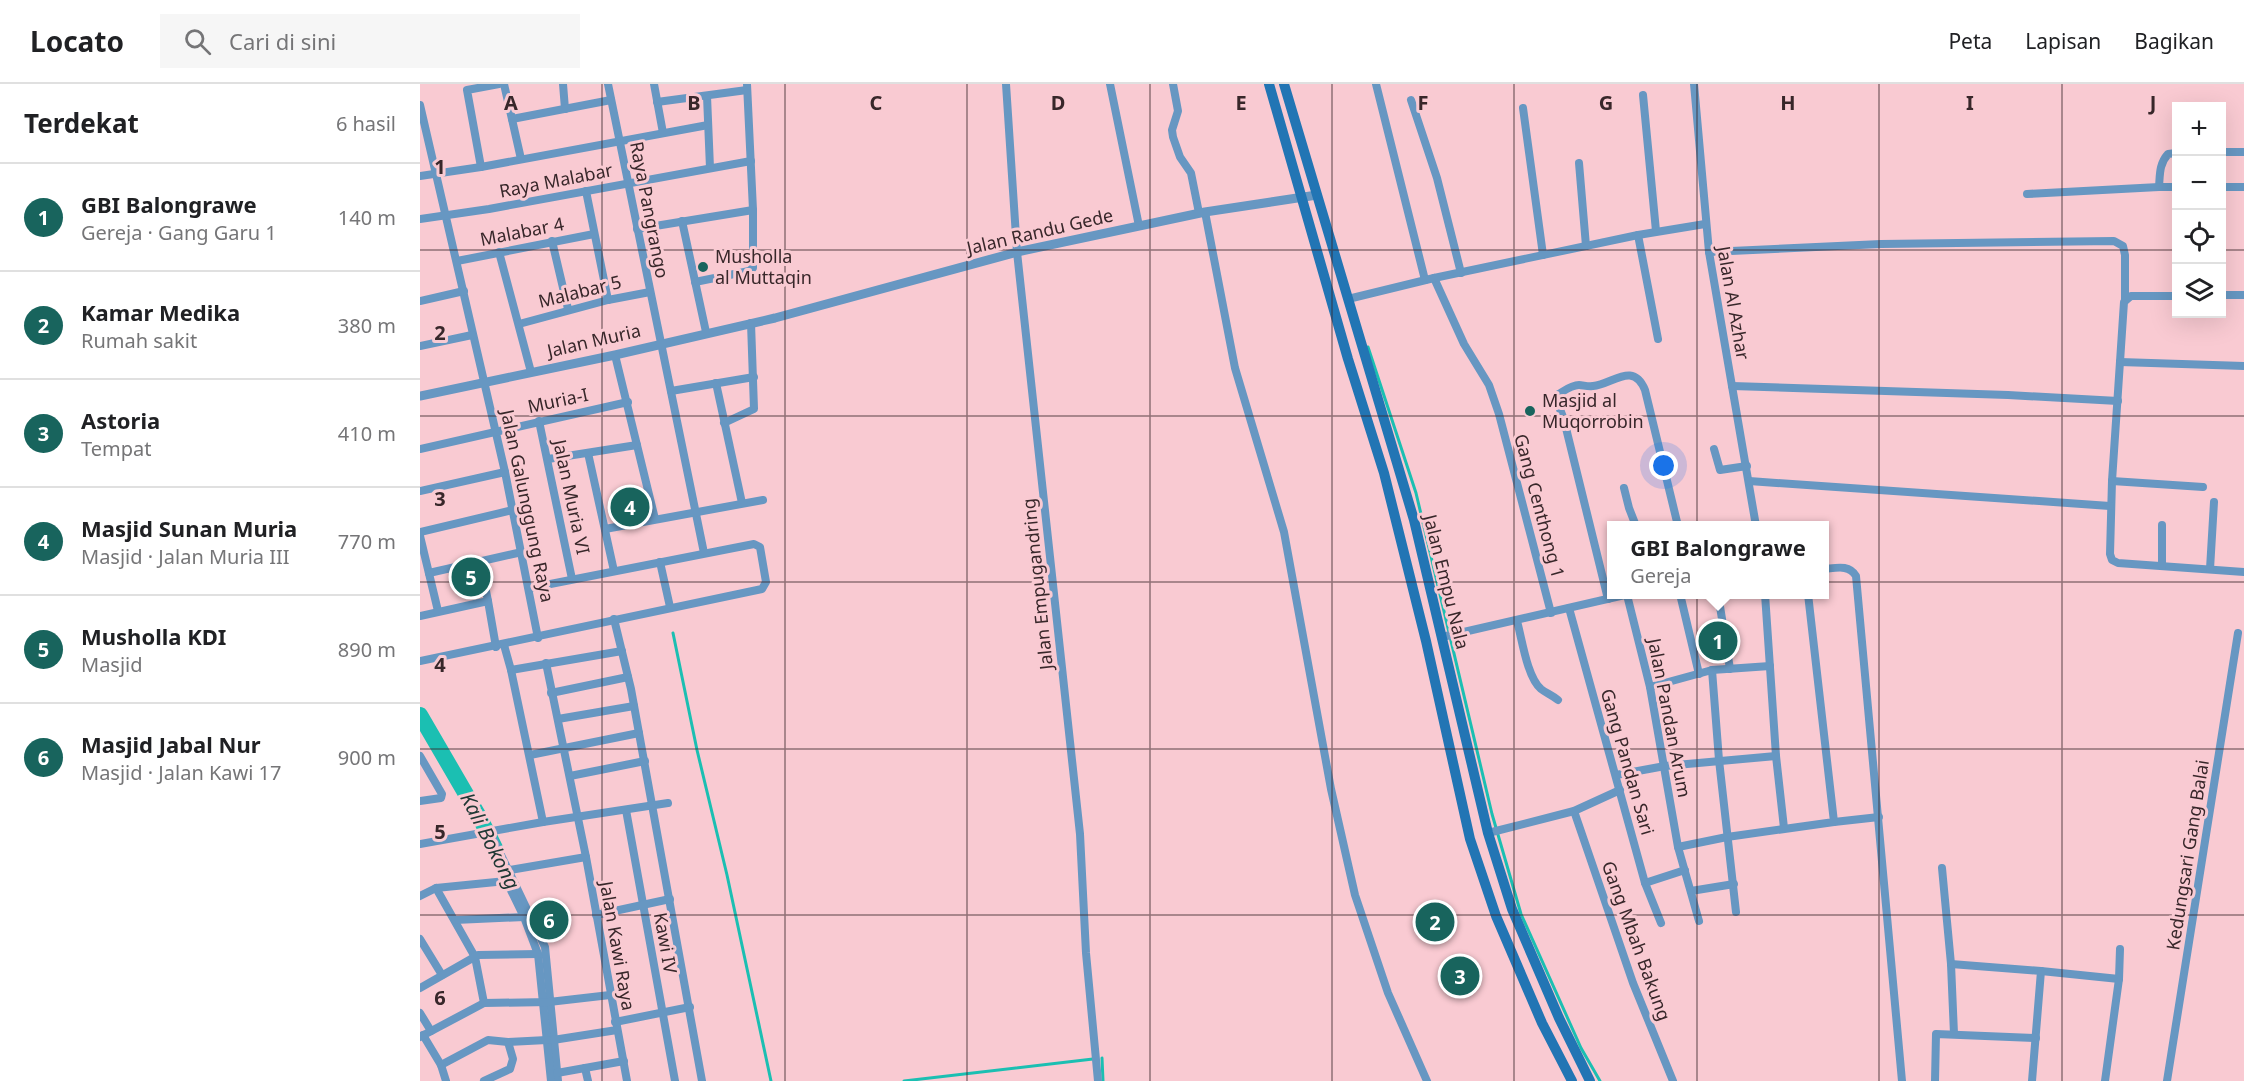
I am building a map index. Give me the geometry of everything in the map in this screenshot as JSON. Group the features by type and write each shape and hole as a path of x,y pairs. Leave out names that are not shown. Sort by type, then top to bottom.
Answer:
{"main road":[{"name":"Jalan Empu Nala","path":"1269,84 1397,523 1470,839 1496,916 1542,1023 1572,1081"},
{"name":"Jalan Empu Nala","path":"1284,84 1317,195 1352,298 1447,636 1512,909 1559,1018 1590,1081"}],"street":[{"path":"481,167 466,91 499,84"},
{"path":"504,84 521,159"},
{"path":"563,84 565,109"},
{"name":"Raya Pangrango","path":"608,84 704,553"},
{"path":"654,84 663,133"},
{"name":"Jalan Empugandring","path":"1006,84 1080,834 1086,953 1098,1081"},
{"path":"1110,84 1139,226"},
{"path":"1173,84 1178,111 1173,127 1173,137 1180,157 1191,173 1202,212 1236,368 1284,532 1331,789 1355,895 1388,993 1427,1081"},
{"name":"Gang Centhong 1","path":"1376,84 1430,279 1464,344 1486,379 1496,404 1551,613"},
{"name":"Jalan Al Azhar","path":"1694,84 1705,224 1755,521"},
{"path":"657,102 707,96 747,87 753,210 753,268 749,272 695,282"},
{"path":"1642,95 1656,231"},
{"path":"707,96 710,168"},
{"path":"512,119 611,100"},
{"path":"1411,100 1437,178 1461,273"},
{"name":"Jalan Galunggung Raya","path":"420,105 505,472 530,588 538,638"},
{"path":"1523,108 1543,255"},
{"path":"420,176 708,125"},
{"path":"2226,153 2244,152"},
{"path":"2159,187 2160,166 2163,159 2172,154"},
{"name":"Raya Malabar","path":"420,219 489,209 751,161"},
{"path":"1579,163 1586,246"},
{"path":"2027,194 2172,187"},
{"path":"2226,187 2244,187"},
{"path":"586,191 608,300"},
{"name":"Jalan Randu Gede","path":"775,318 1021,251 1202,212 1317,195"},
{"path":"637,229 753,210"},
{"path":"682,221 706,332"},
{"path":"1352,298 1656,231 1705,224"},
{"name":"Malabar 4","path":"457,261 594,234"},
{"path":"1638,235 1658,339"},
{"path":"1709,252 1881,243 2114,241 2123,246 2125,298 2110,506 2112,560 2118,563 2244,572"},
{"path":"552,242 568,309"},
{"path":"499,252 531,372"},
{"path":"420,299 464,291"},
{"name":"Malabar 5","path":"519,324 568,309 650,292"},
{"path":"2226,296 2244,295"},
{"path":"2125,298 2172,296"},
{"name":"Jalan Muria","path":"420,396 615,355 706,332 775,318"},
{"path":"724,423 754,409 751,323"},
{"path":"420,346 472,335"},
{"path":"615,355 655,519"},
{"path":"2120,362 2244,366"},
{"path":"1607,595 1556,396 1576,385 1596,386 1630,375 1639,380 1645,390 1677,521"},
{"path":"670,391 754,377"},
{"path":"716,383 742,503"},
{"path":"1732,386 2118,401"},
{"name":"Muria-I","path":"420,449 628,402"},
{"name":"Jalan Muria VI","path":"539,421 572,579"},
{"path":"548,459 638,445"},
{"path":"1714,449 1720,470 1747,466"},
{"path":"588,453 614,571"},
{"path":"420,491 505,472"},
{"path":"1749,481 2110,506"},
{"path":"2112,482 2203,487"},
{"path":"1624,488 1634,521"},
{"path":"605,529 763,500"},
{"path":"2210,569 2214,502"},
{"path":"438,611 420,534 513,510"},
{"path":"2162,525 2162,566"},
{"path":"420,661 538,638 614,619 764,588 766,582 758,545 754,544 530,588"},
{"path":"429,573 522,552"},
{"path":"480,561 500,646 512,670 543,822"},
{"path":"660,562 670,608"},
{"path":"1829,569 1849,569 1856,576 1902,1081"},
{"path":"1447,636 1608,599"},
{"name":"Jalan Pandan Arum","path":"1629,599 1650,687 1678,847 1699,921"},
{"path":"1681,599 1700,674"},
{"path":"1719,599 1730,669"},
{"path":"1765,599 1776,756 1784,828"},
{"path":"1809,599 1834,822"},
{"path":"420,616 488,601"},
{"name":"Gang Pandan Sari","path":"1569,608 1646,883 1661,923"},
{"path":"614,619 645,761 702,1081"},
{"path":"1517,621 1530,671 1541,689 1558,700"},
{"name":"Kedungsari Gang Balai","path":"2167,1081 2238,633"},
{"path":"512,670 622,651"},
{"name":"Jalan Kawi Raya","path":"546,663 586,857 627,1081"},
{"path":"1650,687 1712,670 1770,666"},
{"path":"1712,670 1719,760 1736,912"},
{"path":"551,693 628,677"},
{"path":"558,719 634,706"},
{"path":"530,755 639,733"},
{"path":"420,756 442,794 441,798 420,801"},
{"path":"1616,775 1665,766 1776,756"},
{"path":"570,776 645,761"},
{"path":"1493,831 1574,811 1620,790"},
{"path":"421,840 487,832 668,803"},
{"name":"Kawi IV","path":"626,810 675,1081"},
{"name":"Gang Mbah Bakung","path":"1574,811 1633,983 1673,1081"},
{"path":"1678,847 1784,828 1879,817"},
{"path":"487,832 510,870 544,942 551,1081"},
{"path":"487,832 538,954 547,1002"},
{"path":"510,870 586,857"},
{"path":"1942,868 1951,964 1954,1034"},
{"path":"1646,883 1685,870"},
{"path":"420,896 436,888 506,881"},
{"path":"1691,891 1734,884"},
{"path":"436,888 475,957 484,1003"},
{"path":"596,915 670,899"},
{"path":"455,920 524,917"},
{"path":"420,939 442,975"},
{"path":"2105,1081 2119,979 2120,949"},
{"path":"420,988 481,954 538,954"},
{"path":"1951,964 2119,979"},
{"path":"2032,1081 2040,971"},
{"path":"425,1034 484,1003 547,1002 610,995"},
{"path":"441,1065 488,1040 508,1042 550,1040 690,1007"},
{"path":"420,1013 425,1034 441,1065 446,1081"},
{"path":"1935,1081 1936,1034 2036,1038"},
{"path":"550,1040 557,1077 585,1068 624,1061"},
{"path":"484,1081 510,1069 513,1059 508,1042"},
{"path":"585,1068 588,1081"}],"waterway":[{"path":"1368,347 1416,493 1492,814 1521,914 1581,1048 1600,1081"},
{"path":"673,633 771,1081"},
{"name":"Kali Bokong","path":"420,715 495,848"},
{"path":"1102,1058 1103,1081"},
{"path":"904,1081 1093,1059"}],"place":[{"name":"Musholla al Muttaqin","path":"703,267"},
{"name":"Masjid al Muqorrobin","path":"1530,411"},
{"name":"Masjid Sunan Muria","path":"630,507"},
{"name":"Musholla KDI","path":"471,577"},
{"name":"GBI Balongrawe","path":"1718,641"},
{"name":"Masjid Jabal Nur","path":"549,920"},
{"name":"Kamar Medika","path":"1435,922"},
{"name":"Astoria","path":"1460,976"}]}
